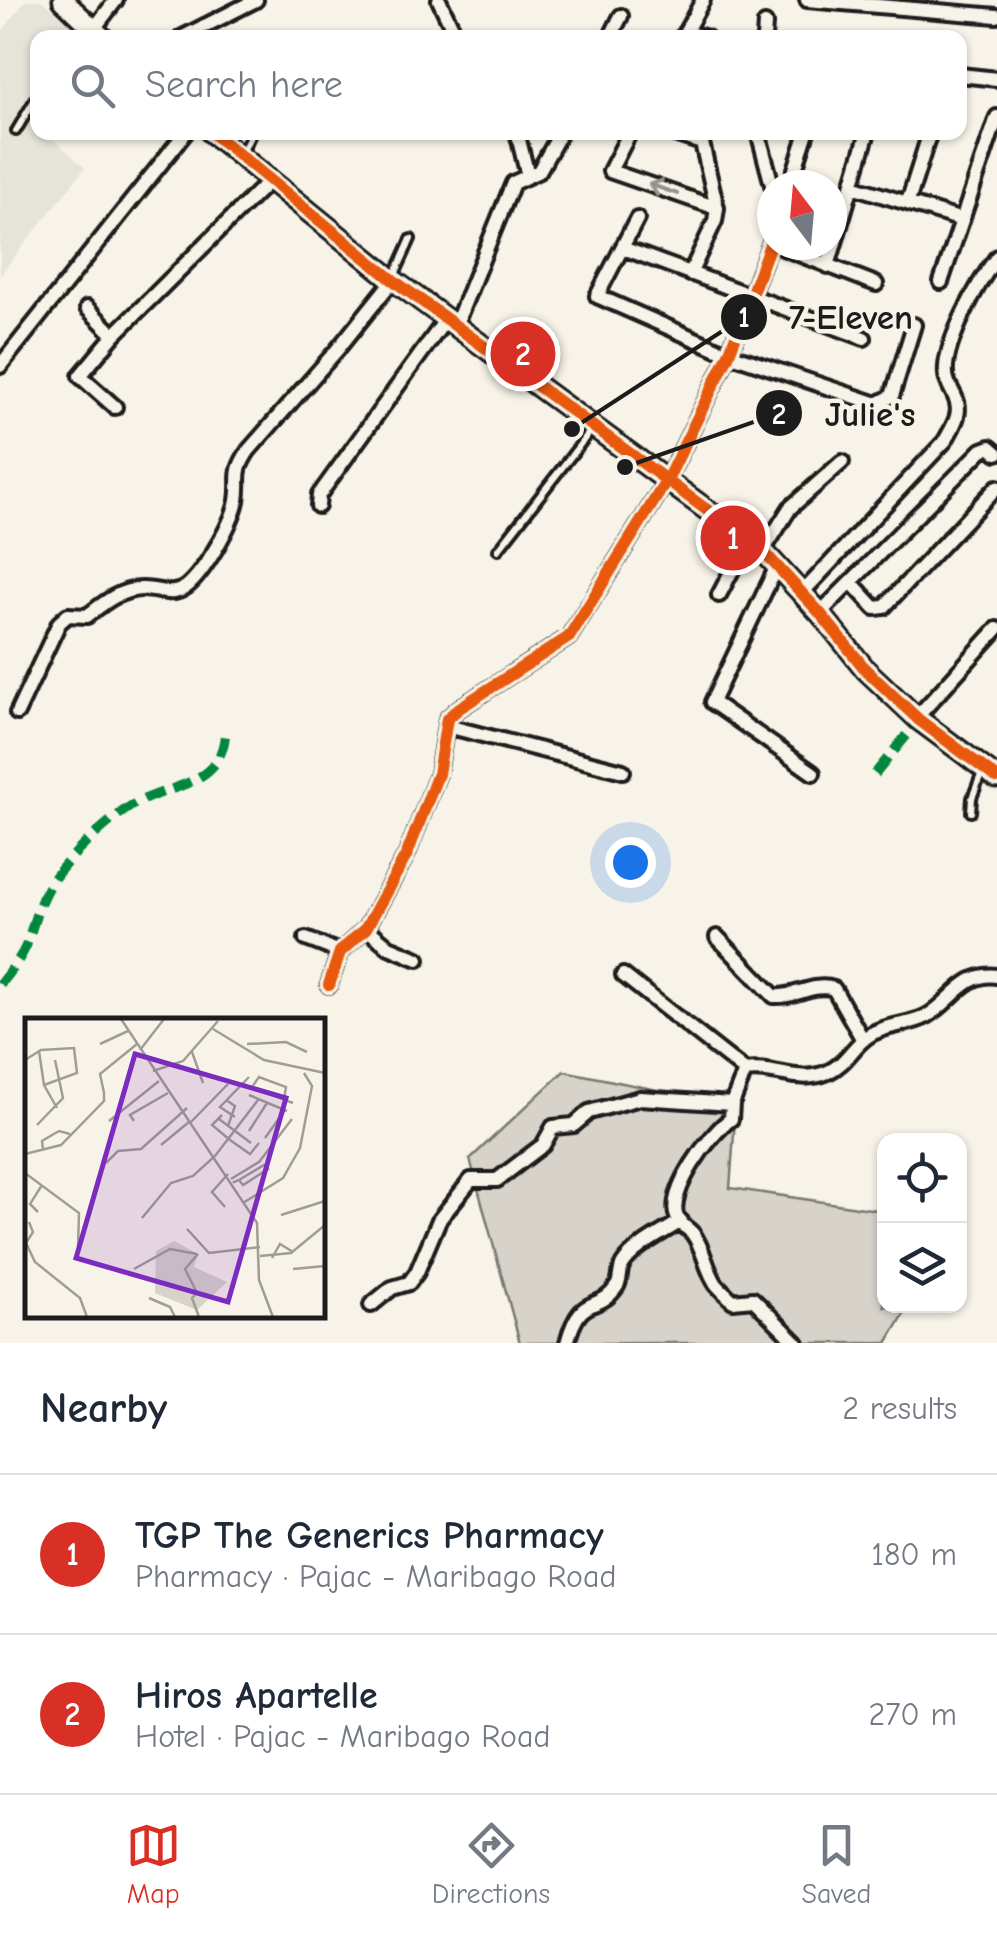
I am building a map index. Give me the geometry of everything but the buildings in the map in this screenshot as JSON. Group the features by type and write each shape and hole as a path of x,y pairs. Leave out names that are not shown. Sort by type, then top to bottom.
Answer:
{"street":[{"path":"62,0 88,30"},
{"path":"92,30 116,0"},
{"path":"197,30 256,0"},
{"path":"439,0 453,30"},
{"path":"686,30 702,0"},
{"path":"807,0 926,5 992,16 987,0"},
{"path":"614,30 621,16"},
{"path":"967,76 997,79"},
{"path":"941,282 997,116"},
{"path":"0,366 180,140"},
{"path":"221,140 393,280 756,546 802,592 866,670 916,718 990,774"},
{"path":"520,140 528,176"},
{"path":"318,506 319,495 451,321 512,183 543,168 557,140"},
{"path":"626,140 610,171 717,208"},
{"path":"690,274 715,221 717,208 702,143 693,140"},
{"path":"760,140 768,170"},
{"path":"795,170 804,140"},
{"path":"828,266 866,140"},
{"path":"908,202 927,140"},
{"path":"115,407 80,376 114,334 270,181"},
{"path":"852,186 962,220"},
{"path":"638,219 597,296 729,354 877,404 892,396 914,325"},
{"path":"623,248 864,338"},
{"path":"802,592 945,441 959,413 945,373 952,344 970,302 997,257"},
{"path":"329,985 340,952 366,928 407,854 438,774 448,720 458,709 567,639 667,480 729,354 766,260"},
{"path":"813,260 876,284"},
{"path":"17,713 60,623 68,615 87,616 116,594 142,589 169,593 184,589 204,566 237,499 238,466 393,280"},
{"path":"87,308 114,334"},
{"path":"820,613 982,450 990,447 997,453"},
{"path":"719,596 790,508 842,462"},
{"path":"851,582 874,608 884,607 997,487"},
{"path":"778,566 712,702 813,773"},
{"path":"916,718 997,629"},
{"path":"447,726 623,771"},
{"path":"366,928 389,947 418,959"},
{"path":"717,938 774,996 784,997 821,986 834,989 863,1040"},
{"path":"306,939 340,952"},
{"path":"624,975 745,1071 762,1070 801,1078 824,1074 844,1062 863,1040 881,1030 928,1015 973,977 997,976"},
{"path":"745,1071 732,1104 731,1119 716,1129 703,1146 676,1200 681,1221 694,1235 715,1282 732,1300 753,1299 796,1343"},
{"path":"371,1305 392,1288 410,1283 439,1220 471,1180 497,1180 544,1145 554,1127 574,1125 589,1112 640,1098 732,1104"},
{"path":"567,1342 574,1318 584,1306 617,1286 622,1264 681,1221"}],"lane":[{"path":"16,131 30,107"},
{"path":"240,156 248,140"},
{"path":"393,280 412,239"},
{"path":"498,550 594,427"},
{"path":"971,812 972,798 990,774"}],"shaded area":[{"path":"26,0 41,0 80,30 30,30 30,140 55,140 85,168 0,275 0,34"},
{"path":"564,1071 736,1106 730,1188 877,1210 877,1313 905,1313 887,1343 520,1343 470,1159"}],"marked path":[{"path":"875,774 919,720"},
{"path":"0,984 24,951 47,889 72,857 128,808 202,776 221,753 225,735"}],"cycle path":[{"path":"221,140 393,280 763,551 866,670 919,720 997,778"},
{"path":"329,985 340,952 366,928 407,854 438,774 447,719 569,637 667,480 729,354 764,260"}],"place":[{"name":"Hiros Apartelle","path":"523,354"},
{"name":"7-Eleven","path":"572,429"},
{"name":"Julie's","path":"625,467"},
{"name":"TGP The Generics Pharmacy","path":"733,538"}]}
